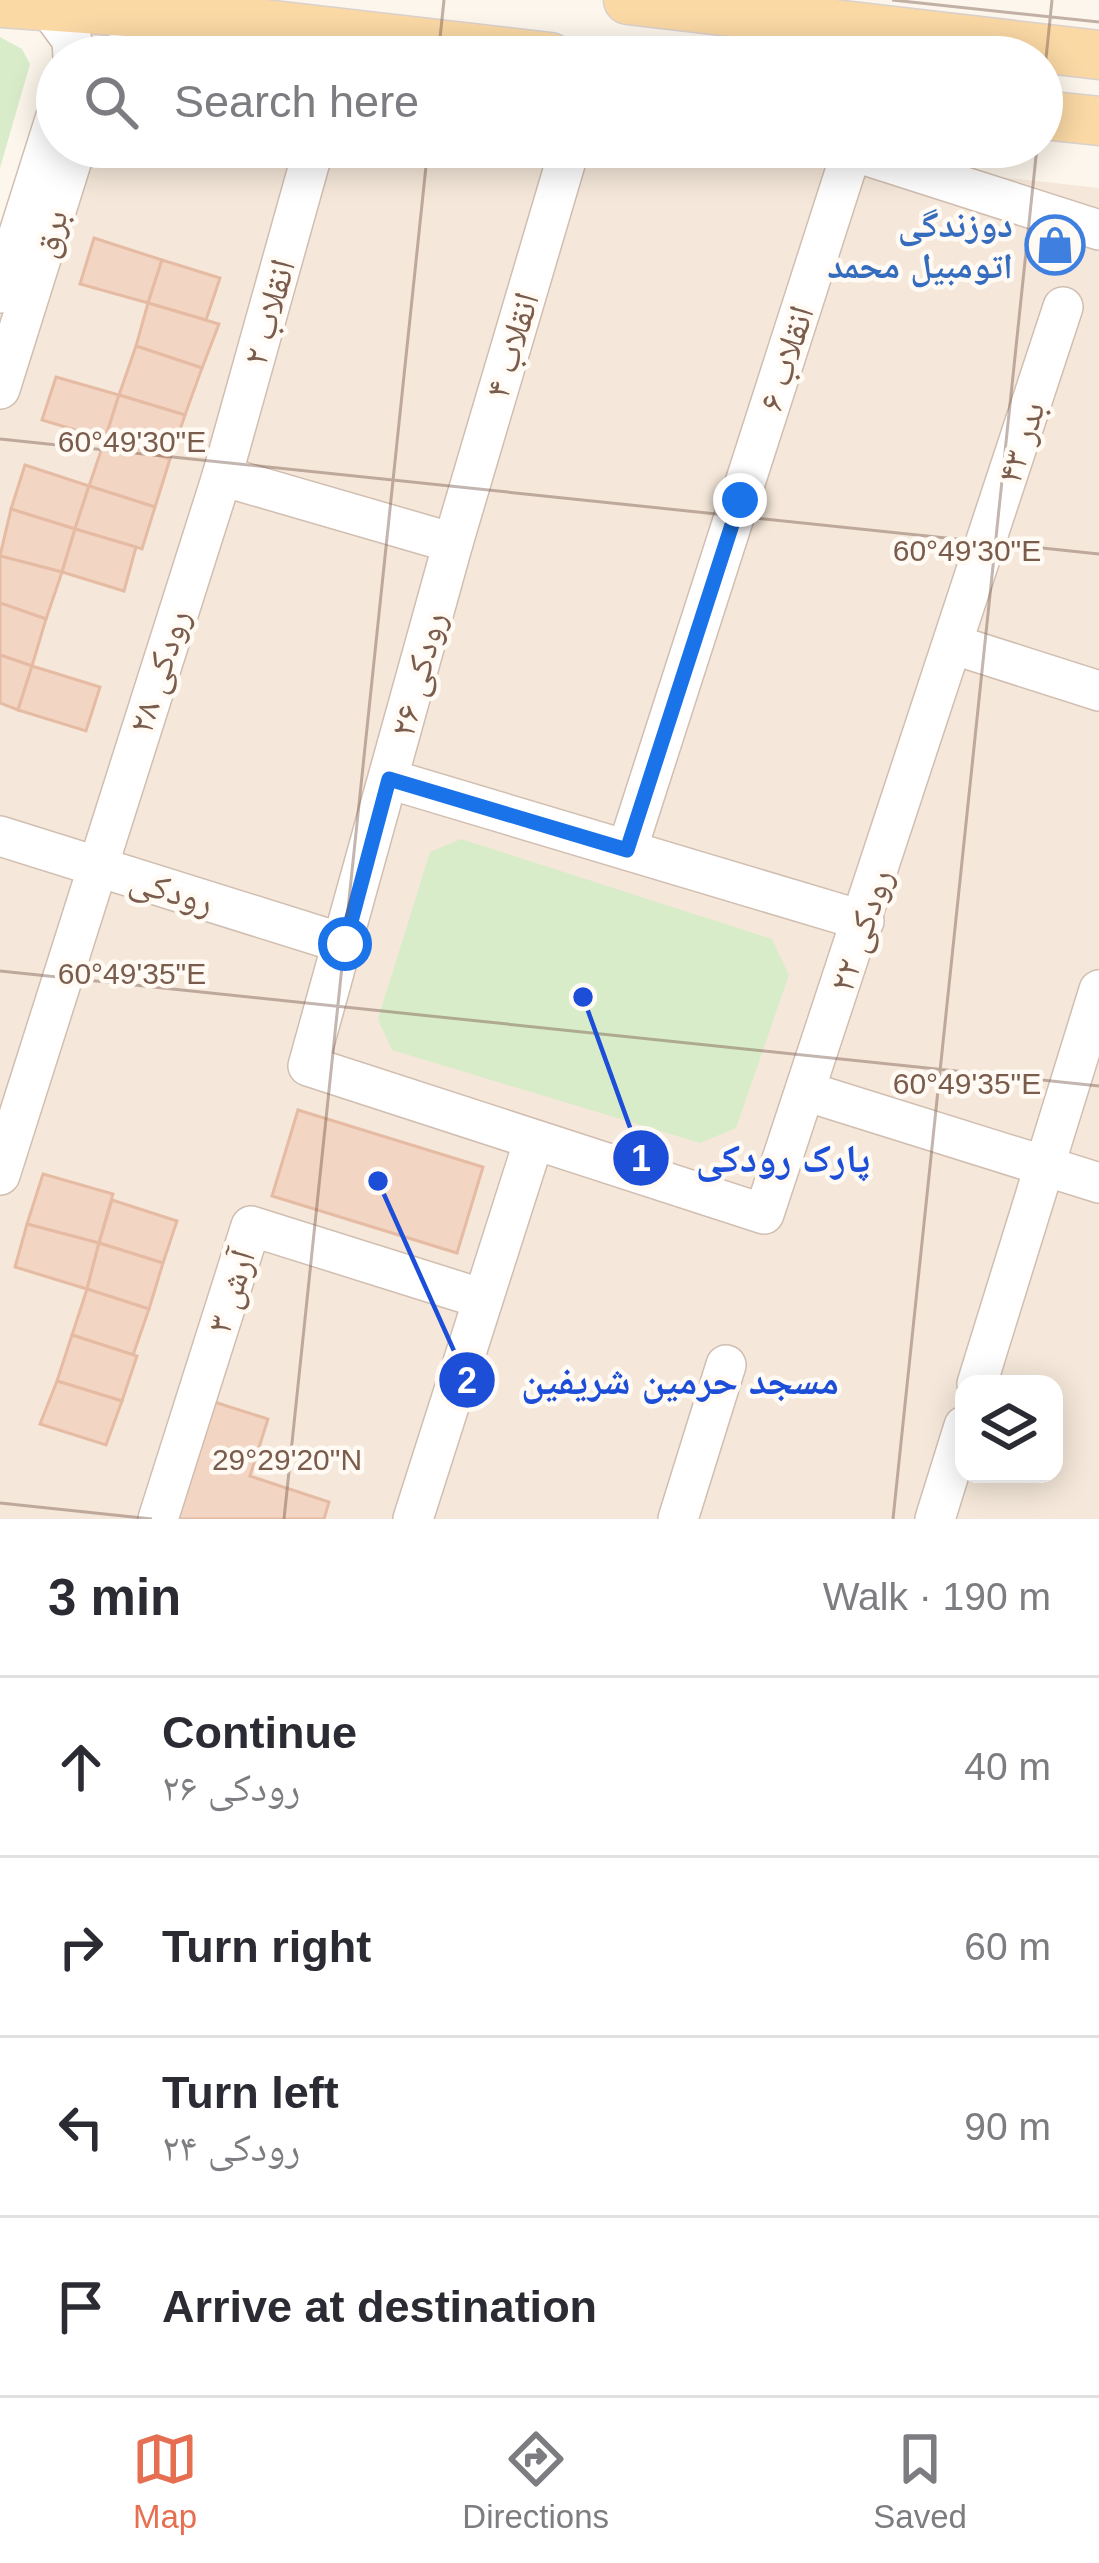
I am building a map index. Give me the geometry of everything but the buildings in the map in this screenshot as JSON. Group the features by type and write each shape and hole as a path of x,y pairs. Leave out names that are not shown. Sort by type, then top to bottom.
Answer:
{"main road":[{"path":"628,0 936,36"},
{"path":"23,5 212,18 299,36"},
{"path":"1063,51 1099,55"},
{"path":"1063,118 1099,122"}],"street":[{"path":"23,5 66,36"},
{"path":"160,36 212,18"},
{"name":"برق","path":"0,293 41,168"},
{"name":"برق","path":"0,388 23,230 63,168"},
{"name":"انقلاب ۲","path":"222,476 308,168"},
{"name":"انقلاب ۴","path":"453,543 564,168"},
{"name":"انقلاب ۶","path":"627,850 846,168"},
{"path":"910,168 1099,230"},
{"name":"بدر ۴۳","path":"955,645 1063,307"},
{"path":"222,476 453,543"},
{"name":"رودکی ۲۸","path":"0,1174 94,866 222,476"},
{"name":"رودکی ۲۶","path":"453,543 308,1066 534,1140"},
{"path":"955,645 1099,691"},
{"name":"رودکی ۲۲","path":"534,1140 764,1214 955,645"},
{"path":"389,779 863,921"},
{"name":"رودکی","path":"0,836 345,944"},
{"path":"980,1375 1099,990"},
{"path":"805,1091 1099,1183"},
{"path":"413,1519 534,1140"},
{"name":"آرش ۳","path":"158,1519 250,1226 483,1299"},
{"path":"678,1519 726,1365"},
{"path":"940,1502 955,1454"}],"shaded area":[{"path":"68,168 919,168 1099,188 1099,1519 0,1519 0,243"}],"green space":[{"path":"0,37 22,49 30,64 0,168"},
{"path":"461,839 772,939 789,975 736,1128 700,1143 392,1050 378,1019 430,852"}],"place":[{"name":"دوزندگی اتومبیل محمد","path":"1055,245"},
{"name":"پارک رودکی","path":"583,997"},
{"name":"مسجد حرمین شریفین","path":"378,1181"}],"route":[{"path":"345,944 389,779 627,850 740,500"}]}
